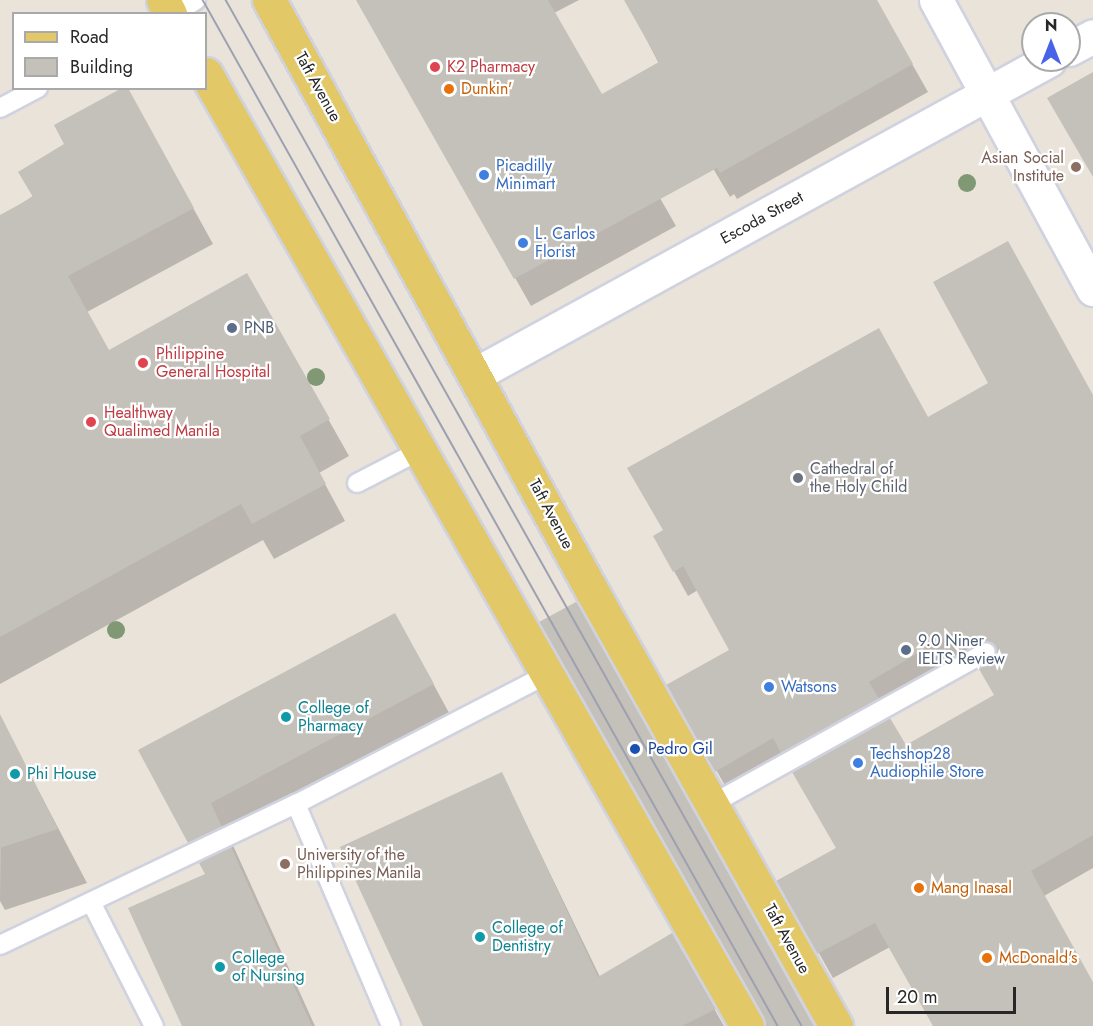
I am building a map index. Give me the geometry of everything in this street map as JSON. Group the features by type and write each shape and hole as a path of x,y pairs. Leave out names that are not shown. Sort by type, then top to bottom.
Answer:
{"main road":[{"name":"Taft Avenue","path":"269,0 474,375 836,1026"},
{"path":"207,77 747,1026"}],"street":[{"path":"936,0 1093,289"},
{"name":"Escoda Street","path":"474,375 1027,72"}],"lane":[{"path":"175,12 196,0"},
{"path":"0,108 34,90"},
{"path":"357,483 418,451"},
{"path":"712,804 986,652"},
{"path":"0,945 296,804 546,675"},
{"path":"296,804 391,1026"},
{"path":"91,902 154,1026"}],"building":[{"path":"356,0 548,0 602,94 659,62 624,0 877,0 913,64 720,173 717,168 514,279"},
{"path":"1093,72 1093,177 1047,98"},
{"name":"Philippine General Hospital","path":"118,90 129,90 194,208 68,276 109,350 247,273 330,419 300,436 326,484 252,524 241,504 0,637 0,215 33,197 18,172 64,144 54,125"},
{"path":"1008,241 1093,395 1093,835 1031,871 1093,982 1093,1026 933,1026 875,923 817,954 776,881 836,848 792,772 890,718 906,745 994,695 979,669 995,658 995,646 986,641 968,649 957,630 869,682 879,699 781,753 773,738 715,772 666,685 729,650 683,566 673,572 653,536 663,530 627,468 879,328 928,417 988,383 933,282"},
{"path":"576,602 814,1026 766,1026 539,622"},
{"name":"College of Pharmacy","path":"395,613 434,684 211,803 222,827 188,843 138,750"},
{"name":"Phi House","path":"0,714 58,829 0,848"},
{"name":"College of Dentistry","path":"502,772 598,977 672,933 716,1009 682,1026 423,1026 340,847"},
{"name":"College of Nursing","path":"231,847 312,1026 182,1026 128,908 205,874 199,863"}],"tram line":[{"path":"203,0 778,1026"},
{"path":"226,0 802,1026"}],"place":[{"name":"K2 Pharmacy","path":"435,67"},
{"name":"Dunkin'","path":"449,89"},
{"name":"Asian Social Institute","path":"1076,167"},
{"name":"Picadilly Minimart","path":"484,175"},
{"name":"L. Carlos Florist","path":"523,243"},
{"name":"PNB","path":"232,328"},
{"name":"Philippine General Hospital","path":"143,363"},
{"name":"Healthway Qualimed Manila","path":"91,422"},
{"name":"Cathedral of the Holy Child","path":"798,478"},
{"name":"9.0 Niner IELTS Review","path":"906,650"},
{"name":"Watsons","path":"769,687"},
{"name":"College of Pharmacy","path":"286,717"},
{"name":"Pedro Gil","path":"635,749"},
{"name":"Techshop28 Audiophile Store","path":"858,763"},
{"name":"Phi House","path":"15,774"},
{"name":"University of the Philippines Manila","path":"285,864"},
{"name":"Mang Inasal","path":"919,888"},
{"name":"College of Dentistry","path":"480,937"},
{"name":"McDonald's","path":"987,958"},
{"name":"College of Nursing","path":"220,967"}]}
